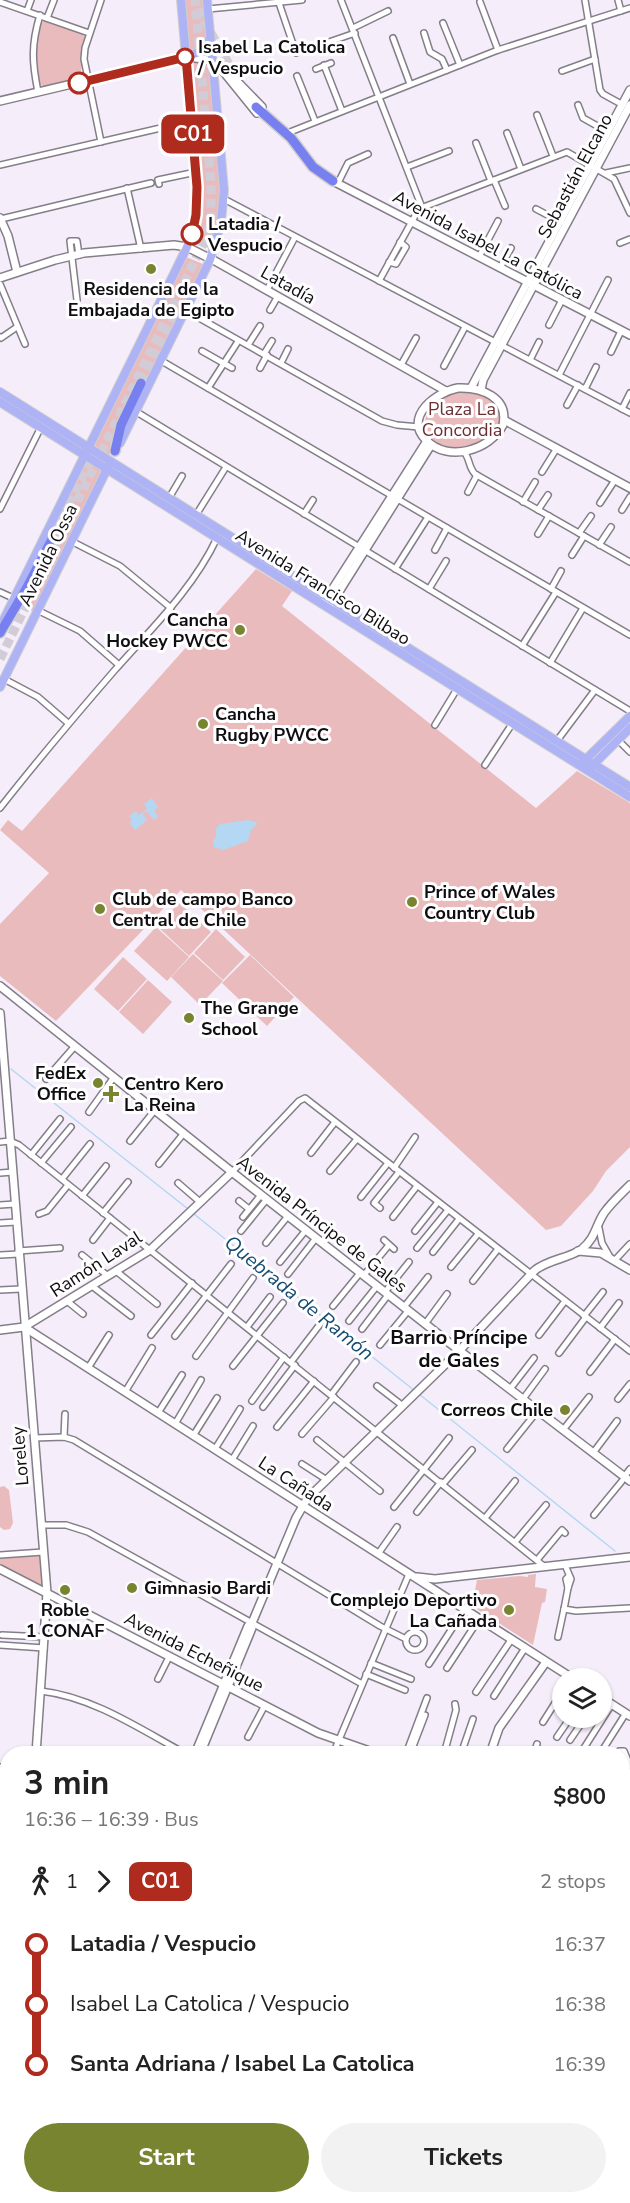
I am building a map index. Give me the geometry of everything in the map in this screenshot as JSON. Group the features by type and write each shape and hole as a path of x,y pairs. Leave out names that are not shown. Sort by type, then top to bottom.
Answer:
{"highway":[{"path":"256,107 291,138 313,167 335,182"},
{"path":"116,452 121,425 141,383"},
{"path":"0,633 27,589 51,541"}],"main road":[{"name":"Avenida Ossa","path":"0,627 187,247 196,215 196,172 181,0"},
{"name":"Avenida Ossa","path":"2,683 211,258 221,222 224,199 217,115 216,64 210,39 207,0"},
{"path":"186,57 199,52 210,39"},
{"name":"Avenida Francisco Bilbao","path":"0,392 226,544 328,603 556,742 582,763"},
{"name":"Avenida Francisco Bilbao","path":"0,402 40,428 87,452"},
{"name":"Avenida Francisco Bilbao","path":"109,466 169,498 233,538 512,724 630,787"},
{"path":"217,538 222,536 233,538"},
{"path":"582,763 630,716"},
{"path":"590,767 630,728"},
{"name":"Avenida Francisco Bilbao","path":"590,767 630,797"}],"street":[{"path":"15,7 17,0"},
{"path":"27,11 31,0"},
{"path":"47,18 54,0"},
{"path":"101,0 84,54 87,81 101,142"},
{"path":"208,9 302,0"},
{"path":"341,0 380,96 421,208"},
{"path":"585,0 601,91 628,106"},
{"path":"618,0 621,11"},
{"path":"0,2 89,33"},
{"path":"480,2 498,50"},
{"path":"279,3 296,53"},
{"path":"290,132 498,50 630,8"},
{"path":"326,43 388,11"},
{"path":"38,92 32,57 34,36 40,15"},
{"path":"443,23 460,65"},
{"path":"423,33 430,52 442,59 447,70"},
{"path":"393,38 410,84"},
{"name":"Avenida Isabel La Católica","path":"0,101 186,57 216,64 234,76 255,101 290,132 314,165 335,182"},
{"path":"562,71 595,59"},
{"name":"Avenida Isabel La Católica","path":"216,64 249,106 288,140 308,166 630,335"},
{"path":"316,69 328,64 342,111"},
{"path":"297,76 315,122"},
{"name":"Sebastián Elcano","path":"481,390 482,382 531,284 628,106 630,90"},
{"path":"578,105 584,118 608,132"},
{"name":"Sebastián Elcano","path":"594,166 608,132 628,106"},
{"path":"0,165 217,115"},
{"path":"537,115 553,156"},
{"path":"507,133 521,169"},
{"path":"476,143 505,206"},
{"path":"407,167 449,151"},
{"path":"379,281 389,262 396,264 406,247 400,242 421,208 564,152 570,152 614,179 630,213"},
{"path":"335,182 348,163 368,154"},
{"path":"606,173 630,168"},
{"path":"159,184 158,180 196,172"},
{"path":"17,272 1,219 152,183"},
{"path":"127,188 141,249"},
{"path":"224,199 630,413"},
{"name":"Sebastián Elcano","path":"536,209 561,222"},
{"name":"Sebastián Elcano","path":"531,284 561,222 568,215"},
{"path":"479,257 498,221"},
{"path":"267,290 295,237"},
{"path":"620,243 630,239"},
{"name":"Latadía","path":"0,278 75,255 174,245 187,247 211,258 446,391"},
{"path":"500,268 511,248"},
{"path":"75,255 77,300"},
{"path":"559,375 608,280"},
{"path":"0,284 25,344"},
{"path":"270,310 278,296"},
{"path":"549,326 562,300"},
{"path":"185,310 382,421 419,427"},
{"path":"248,345 260,326"},
{"path":"0,337 17,327"},
{"path":"444,366 465,327"},
{"path":"611,352 621,331"},
{"path":"401,365 416,338"},
{"path":"260,368 272,341"},
{"path":"530,360 539,342"},
{"path":"208,388 237,343"},
{"name":"Sebastián Elcano","path":"471,388 500,344"},
{"path":"281,363 288,349"},
{"path":"202,351 232,368"},
{"path":"160,360 630,635"},
{"path":"585,389 596,367"},
{"path":"567,405 578,385"},
{"path":"471,388 481,390 499,401 504,411 504,420 500,430 493,438 467,452 445,450 429,443 419,427 420,415 424,407 436,396 446,391 471,388"},
{"path":"622,409 630,393"},
{"path":"135,411 630,711"},
{"path":"504,420 630,488"},
{"path":"0,509 40,428"},
{"path":"328,603 429,443"},
{"path":"542,472 557,448"},
{"path":"467,452 471,470 477,475 630,562"},
{"path":"196,515 226,466"},
{"path":"468,492 477,475"},
{"path":"169,498 182,476"},
{"path":"600,503 615,480"},
{"path":"523,502 536,482"},
{"path":"538,510 548,495"},
{"path":"622,510 630,497"},
{"path":"304,514 313,500"},
{"path":"538,534 549,516"},
{"path":"572,555 591,516"},
{"path":"395,569 428,517"},
{"path":"599,545 611,527"},
{"path":"435,550 447,528"},
{"path":"0,808 68,723 171,608 213,549 217,538"},
{"path":"71,541 120,566 171,608"},
{"path":"213,549 226,544"},
{"path":"429,589 446,561"},
{"path":"522,646 539,618 561,571"},
{"path":"0,592 13,598"},
{"path":"550,663 584,608"},
{"path":"37,610 80,632 119,665"},
{"path":"2,683 38,697 68,723"},
{"path":"435,725 457,689"},
{"path":"556,742 595,690"},
{"path":"485,765 512,724"},
{"path":"618,740 630,752"},
{"name":"Avenida Príncipe de Gales","path":"0,986 232,1172 625,1479"},
{"name":"Loreley","path":"0,1013 3,1084 13,1172 47,1593 37,1746"},
{"path":"46,1079 75,1046"},
{"path":"88,1112 114,1077"},
{"path":"232,1172 299,1101 305,1098 630,1351"},
{"path":"130,1141 155,1110"},
{"path":"31,1155 60,1119"},
{"path":"311,1153 336,1122"},
{"path":"41,1163 71,1127"},
{"path":"159,1164 184,1133"},
{"path":"361,1197 415,1137"},
{"path":"330,1171 357,1139"},
{"path":"0,1142 10,1141 19,1145 545,1567"},
{"path":"62,1179 90,1144"},
{"path":"82,1196 106,1166"},
{"path":"0,1173 13,1172"},
{"name":"Ramón Laval","path":"24,1327 150,1250 232,1172"},
{"path":"380,1208 374,1203 399,1172"},
{"path":"103,1213 129,1182"},
{"path":"178,1183 200,1202"},
{"path":"39,1215 46,1211 68,1185"},
{"path":"203,1746 302,1506 459,1351 530,1274 543,1264 578,1251 588,1243 599,1228 606,1211 630,1185"},
{"path":"393,1216 417,1186"},
{"path":"243,1217 264,1197"},
{"path":"241,1231 264,1197"},
{"path":"239,1201 249,1209"},
{"path":"415,1231 438,1202"},
{"path":"0,1205 15,1204"},
{"path":"417,1248 447,1210"},
{"path":"266,1243 288,1216"},
{"path":"93,1240 110,1218"},
{"path":"433,1251 459,1219"},
{"path":"0,1223 16,1222"},
{"path":"599,1228 602,1243 612,1259"},
{"path":"280,1262 306,1230"},
{"path":"452,1268 480,1235"},
{"path":"288,1274 316,1238"},
{"path":"333,1306 362,1274 392,1247 384,1240"},
{"path":"612,1259 630,1244"},
{"path":"0,1255 60,1248"},
{"path":"473,1281 498,1249"},
{"path":"578,1251 596,1252 630,1270"},
{"path":"82,1255 108,1276"},
{"path":"362,1329 409,1262"},
{"path":"175,1336 231,1264"},
{"path":"116,1271 157,1304"},
{"path":"380,1345 428,1276"},
{"path":"196,1356 253,1278"},
{"path":"151,1335 192,1283"},
{"path":"92,1286 131,1316"},
{"path":"349,1321 377,1286"},
{"path":"0,1290 21,1289"},
{"path":"559,1353 603,1292"},
{"path":"425,1324 447,1294"},
{"path":"247,1327 270,1297"},
{"path":"67,1301 83,1314"},
{"path":"538,1335 565,1301"},
{"path":"233,1366 283,1303"},
{"path":"600,1328 619,1303"},
{"path":"263,1407 321,1323"},
{"path":"0,1330 24,1327"},
{"name":"La Cañada","path":"24,1327 555,1668"},
{"path":"88,1368 109,1335"},
{"path":"590,1372 615,1339"},
{"path":"125,1392 152,1348"},
{"path":"252,1401 284,1357"},
{"path":"510,1389 534,1358"},
{"path":"302,1434 356,1362"},
{"path":"523,1399 545,1369"},
{"path":"158,1413 182,1376"},
{"path":"175,1424 201,1380"},
{"path":"277,1427 314,1381"},
{"path":"618,1399 630,1384"},
{"path":"378,1386 403,1406"},
{"path":"563,1430 589,1397"},
{"path":"193,1436 217,1398"},
{"path":"215,1449 240,1409"},
{"path":"64,1437 65,1414"},
{"path":"507,1449 535,1414"},
{"path":"593,1453 617,1421"},
{"path":"232,1460 253,1426"},
{"path":"34,1438 64,1437 74,1440 385,1629 406,1639"},
{"path":"394,1507 449,1438"},
{"path":"317,1440 380,1491"},
{"path":"417,1512 472,1450"},
{"path":"302,1464 327,1480"},
{"path":"594,1515 625,1479 630,1469"},
{"path":"485,1518 515,1481"},
{"path":"515,1542 546,1504"},
{"path":"41,1525 66,1525 88,1532 362,1684"},
{"path":"378,1554 396,1527"},
{"path":"537,1560 562,1530 565,1533"},
{"path":"0,1555 43,1552"},
{"path":"336,1746 408,1574 435,1580 630,1557"},
{"path":"558,1637 568,1589 566,1583 569,1576 565,1565"},
{"name":"Avenida Echeñique","path":"0,1569 265,1705 338,1741 353,1746"},
{"path":"434,1590 432,1585 435,1580"},
{"path":"564,1608 576,1611 630,1608"},
{"path":"429,1664 464,1610"},
{"path":"447,1668 479,1619"},
{"path":"2,1635 45,1637"},
{"path":"476,1692 511,1640"},
{"path":"0,1645 44,1648"},
{"path":"494,1696 525,1648"},
{"path":"158,1679 170,1657"},
{"path":"495,1746 503,1722 546,1662"},
{"path":"371,1663 411,1679"},
{"path":"366,1674 405,1690"},
{"path":"40,1691 65,1695 91,1704 171,1746"},
{"path":"411,1746 427,1698"},
{"path":"446,1746 456,1710 455,1704"},
{"path":"606,1746 628,1715 612,1704"},
{"path":"248,1737 265,1705"},
{"path":"543,1722 552,1708"},
{"path":"411,1746 425,1715"},
{"path":"464,1746 472,1719"},
{"path":"199,1746 210,1724"},
{"path":"557,1737 563,1728"},
{"path":"570,1740 578,1728"},
{"path":"585,1746 597,1728"}],"green space":[{"path":"184,0 204,0 220,193 219,213 210,249 194,240 200,217 201,195"},
{"path":"46,20 85,36 79,78 43,86 38,83 36,60 38,38 41,23"},
{"path":"186,257 203,264 109,456 94,445"},
{"name":"Plaza La Concordia","path":"458,393 475,393 488,398 496,405 500,414 499,424 483,441 468,446 451,447 438,443 430,436 426,427 426,417 431,407 442,399"},
{"path":"86,462 100,469 101,472 33,611 21,605 26,586 40,550"},
{"name":"Prince of Wales Country Club","path":"256,569 292,591 282,606 536,808 577,771 630,803 630,1147 606,1171 593,1191 561,1226 546,1230 181,890 56,1021 0,976 0,924 49,873 0,830 8,820 22,831"},
{"path":"179,903 211,932 189,956 157,926"},
{"path":"156,927 189,957 167,981 134,951"},
{"path":"216,929 245,957 223,980 194,953"},
{"path":"193,954 223,981 200,1005 171,977"},
{"path":"250,955 294,997 267,1026 222,983"},
{"path":"123,957 147,979 118,1011 94,989"},
{"path":"148,980 172,1002 143,1034 119,1012"},
{"path":"4,1486 9,1490 13,1523 10,1529 4,1530 0,1527 0,1487"},
{"path":"41,1554 43,1586 0,1565 0,1557"},
{"name":"Complejo Deportivo La Cañada","path":"536,1574 535,1587 547,1589 533,1645 472,1606 477,1580 528,1577 528,1575"}],"water":[{"path":"152,798 158,807 154,810 158,817 154,820 146,811 143,814 147,820 135,830 129,822 132,820 129,816 136,811 139,815 147,809 144,804"},
{"path":"248,820 257,824 251,830 248,841 223,850 214,847 216,829 220,824"}],"waterway":[{"name":"Quebrada de Ramón","path":"11,1069 188,1209"},
{"name":"Quebrada de Ramón","path":"194,1214 415,1391"},
{"name":"Quebrada de Ramón","path":"419,1394 615,1551"}],"tunnel":[{"path":"0,659 207,236 211,214 211,184 195,0"},
{"path":"200,8 204,21 240,83"},
{"path":"141,382 159,352 175,314"},
{"path":"51,541 94,453"}],"bus line":[{"name":"C01","path":"79,83 186,57 197,187 196,215 192,234"}],"place":[{"name":"Isabel La Catolica / Vespucio","path":"185,57"},
{"name":"Latadia / Vespucio","path":"192,234"},
{"name":"Residencia de la Embajada de Egipto","path":"151,269"},
{"name":"Cancha Hockey PWCC","path":"240,630"},
{"name":"Cancha Rugby PWCC","path":"203,724"},
{"name":"Prince of Wales Country Club","path":"412,902"},
{"name":"Club de campo Banco Central de Chile","path":"100,909"},
{"name":"The Grange School","path":"189,1018"},
{"name":"FedEx Office","path":"98,1083"},
{"name":"Centro Kero La Reina","path":"111,1094"},
{"name":"Correos Chile","path":"565,1410"},
{"name":"Gimnasio Bardi","path":"132,1588"},
{"name":"Roble 1 CONAF","path":"65,1590"},
{"name":"Complejo Deportivo La Cañada","path":"509,1610"}],"district":[{"name":"Barrio Príncipe de Gales","path":"459,1348"}]}
